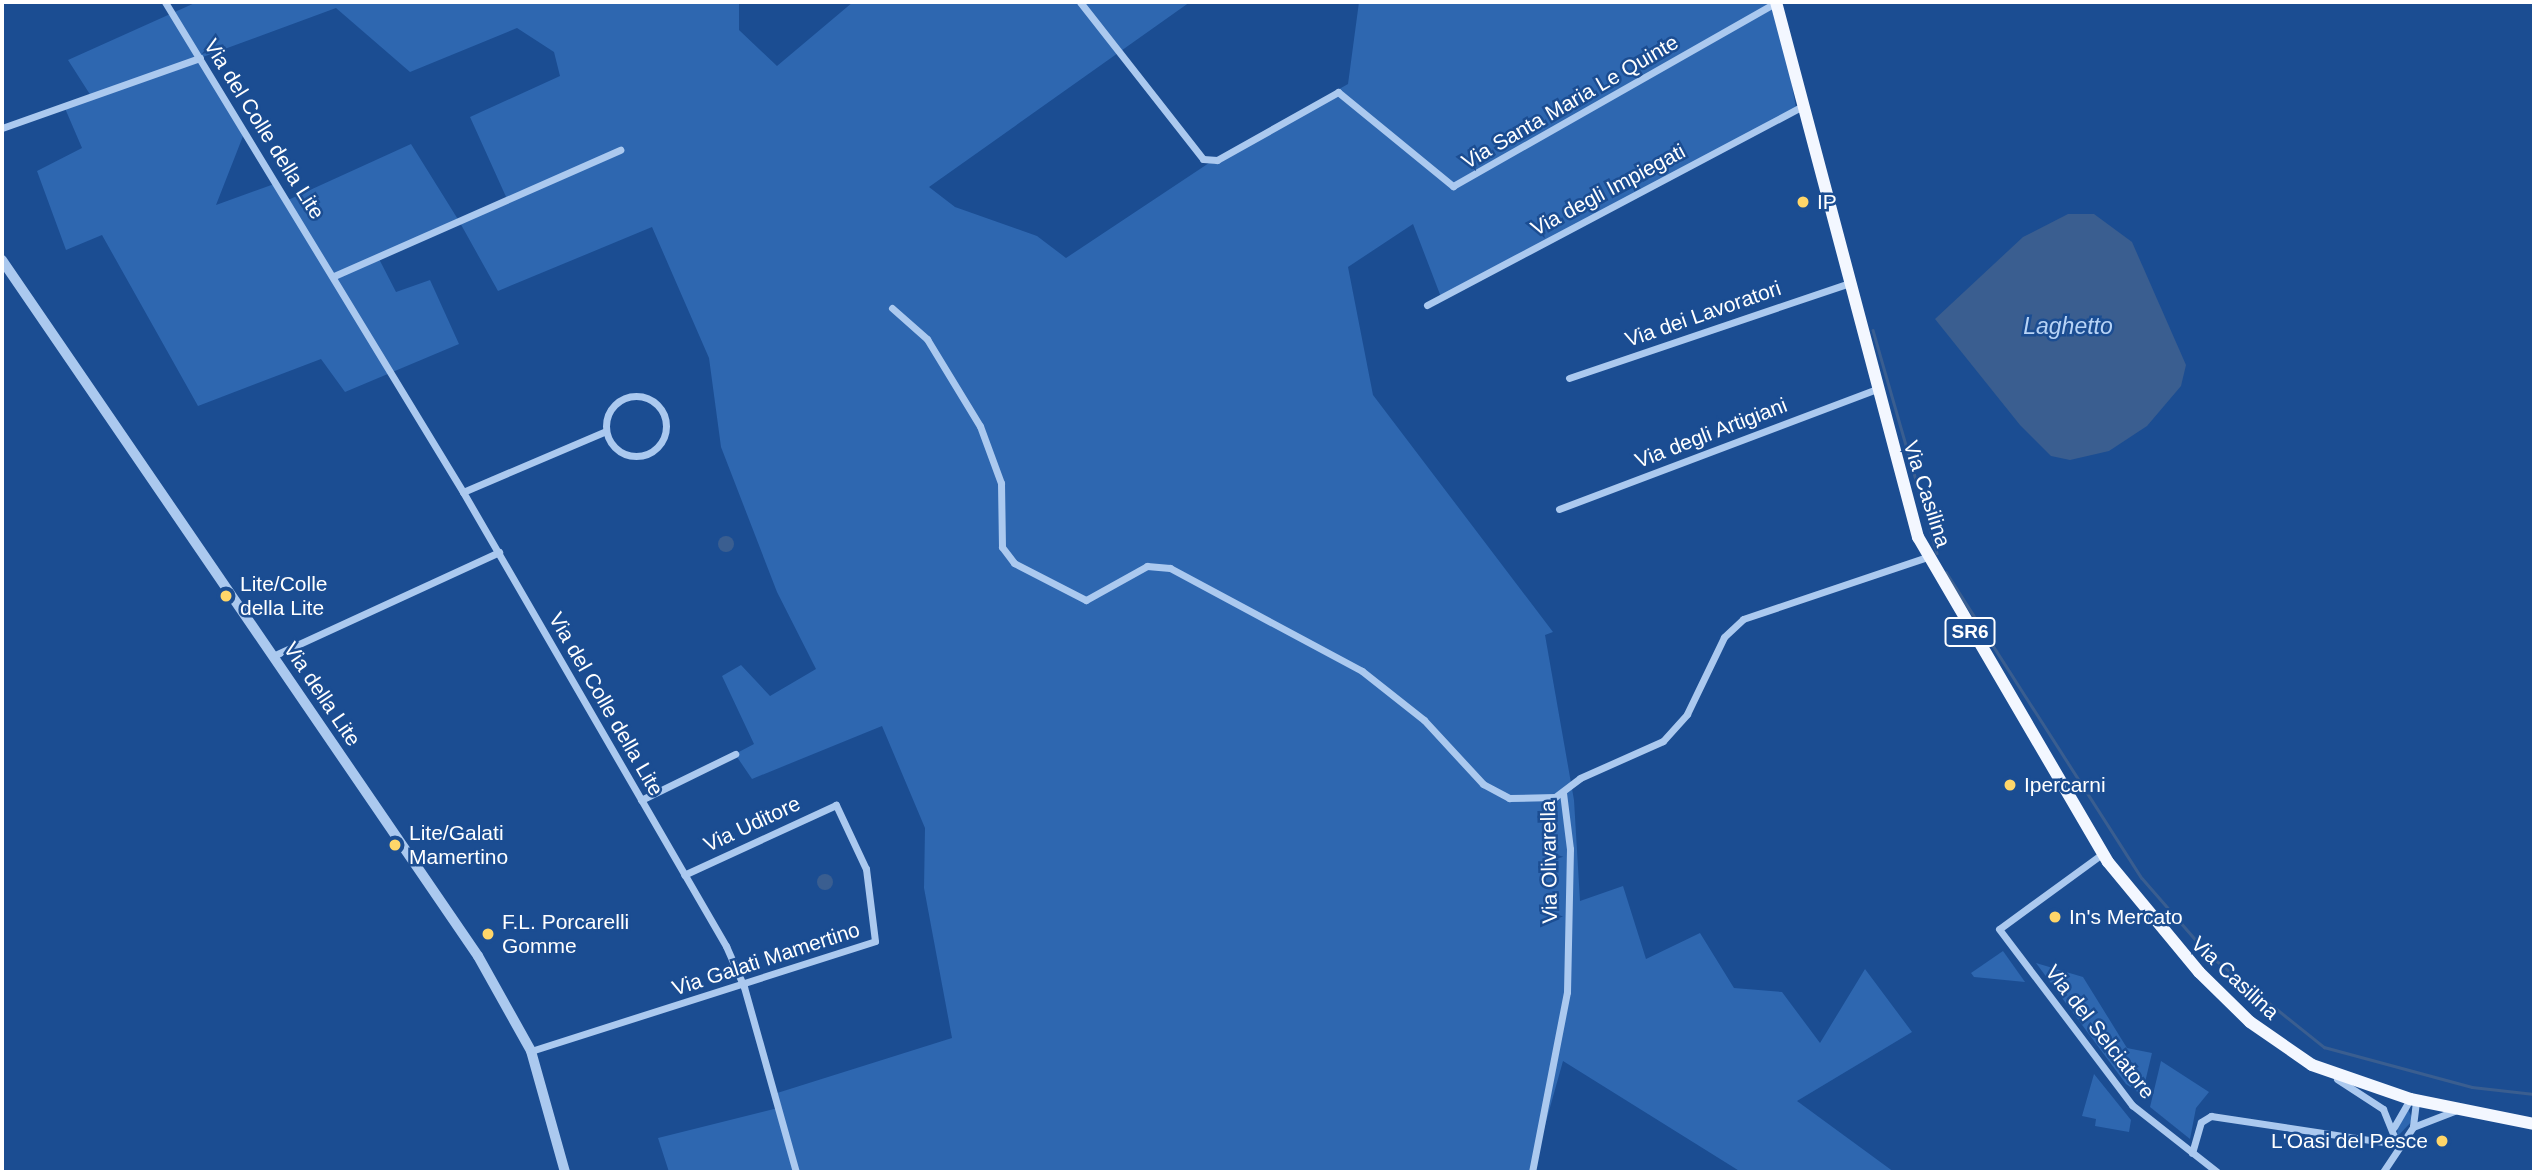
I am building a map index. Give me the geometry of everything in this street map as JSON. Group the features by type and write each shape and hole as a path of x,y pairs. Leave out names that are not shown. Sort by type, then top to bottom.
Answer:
{"main road":[{"name":"Via Casilina","path":"1777,2 1876,389 1927,557 2102,854 2199,972 2259,1028 2322,1070 2413,1100 2534,1124"}],"street":[{"name":"Via del Colle della Lite","path":"165,2 334,276 499,552 684,875 744,987 796,1172"},
{"name":"Via Santa Maria Le Quinte","path":"1080,2 1203,159 1217,160 1338,92 1453,186 1777,2"},
{"path":"2,128 200,58"},
{"name":"Via degli Impiegati","path":"1427,304 1804,106"},
{"path":"334,276 620,150"},
{"name":"Via della Lite","path":"2,260 478,956 531,1051 565,1172"},
{"name":"Via dei Lavoratori","path":"1569,377 1849,283"},
{"path":"892,308 943,360 981,426 1001,482 1002,547 1014,564 1086,600 1147,566 1167,566 1362,671 1419,715 1493,792 1522,800 1563,793"},
{"name":"Via degli Artigiani","path":"1559,509 1876,389"},
{"path":"463,492 606,431 614,406 629,397 647,398 665,417 659,445 643,455 624,454 606,431"},
{"path":"272,656 499,552"},
{"name":"Via Olivarella","path":"1533,1171 1567,992 1570,849 1563,793 1580,778 1670,736 1737,622 1927,557"},
{"path":"642,800 735,754"},
{"name":"Via Galati Mamertino","path":"531,1051 744,987 875,941 866,869 836,805"},
{"name":"Via Uditore","path":"684,875 836,805"},
{"name":"Via del Selciatore","path":"2102,854 1999,929 2132,1105 2217,1172"},
{"path":"2322,1070 2375,1101 2394,1127 2397,1144"},
{"path":"2394,1127 2413,1100"},
{"path":"2413,1100 2413,1127"},
{"path":"2384,1172 2397,1144 2413,1127 2458,1110"},
{"path":"2192,1153 2201,1122 2211,1116 2397,1144"}],"shaded area":[{"path":"197,2 739,2 739,30 777,66 853,2 1190,2 929,187 955,207 1037,236 1066,258 1212,161 1348,84 1359,2 1777,2 1796,108 1441,297 1413,224 1348,267 1373,395 1553,632 1545,635 1574,800 1580,901 1623,886 1646,959 1700,933 1734,988 1782,992 1820,1043 1865,969 1912,1032 1797,1101 1894,1172 1741,1172 1563,1061 1532,1172 669,1172 658,1138 778,1108 774,1094 952,1038 924,888 925,828 882,726 752,779 735,754 754,744 722,676 741,665 770,696 816,669 777,592 721,447 709,358 652,227 498,291 459,221 378,257 396,292 430,280 459,344 345,392 321,359 198,406 102,235 66,250 37,171 82,148 64,106 91,96 68,60","holes":["336,8 410,72 517,28 554,52 560,76 470,117 507,199 459,221 411,144 288,200 277,183 216,205 245,131 200,58"]},
{"path":"2003,951 2025,982 1974,977 1971,973"},
{"path":"2036,963 2083,977 2127,1048 2152,1053 2142,1095 2126,1084"},
{"path":"2161,1061 2209,1092 2196,1108 2190,1139 2150,1107"},
{"path":"2094,1074 2131,1120 2129,1132 2095,1126 2096,1119 2082,1116"},
{"path":"2408,1109 2413,1120 2397,1137 2398,1124"}],"water":[{"name":"Laghetto","path":"2068,214 2094,214 2132,242 2186,365 2181,386 2147,426 2109,451 2070,460 2051,456 2020,425 1935,319 2023,237"},
{"path":"723,536 729,536 734,544 732,550 723,552 718,547 718,541"},
{"path":"825,874 833,882 825,890 817,882"}],"waterway":[{"path":"1873,330 1937,553"},
{"path":"1946,572 2142,878 2208,954 2324,1047 2472,1087 2534,1094"}],"place":[{"name":"IP","path":"1803,202"},
{"name":"Lite/Colle della Lite","path":"226,596"},
{"name":"Ipercarni","path":"2010,785"},
{"name":"Lite/Galati Mamertino","path":"395,845"},
{"name":"In's Mercato","path":"2055,917"},
{"name":"F.L. Porcarelli Gomme","path":"488,934"},
{"name":"L'Oasi del Pesce","path":"2442,1141"}]}
